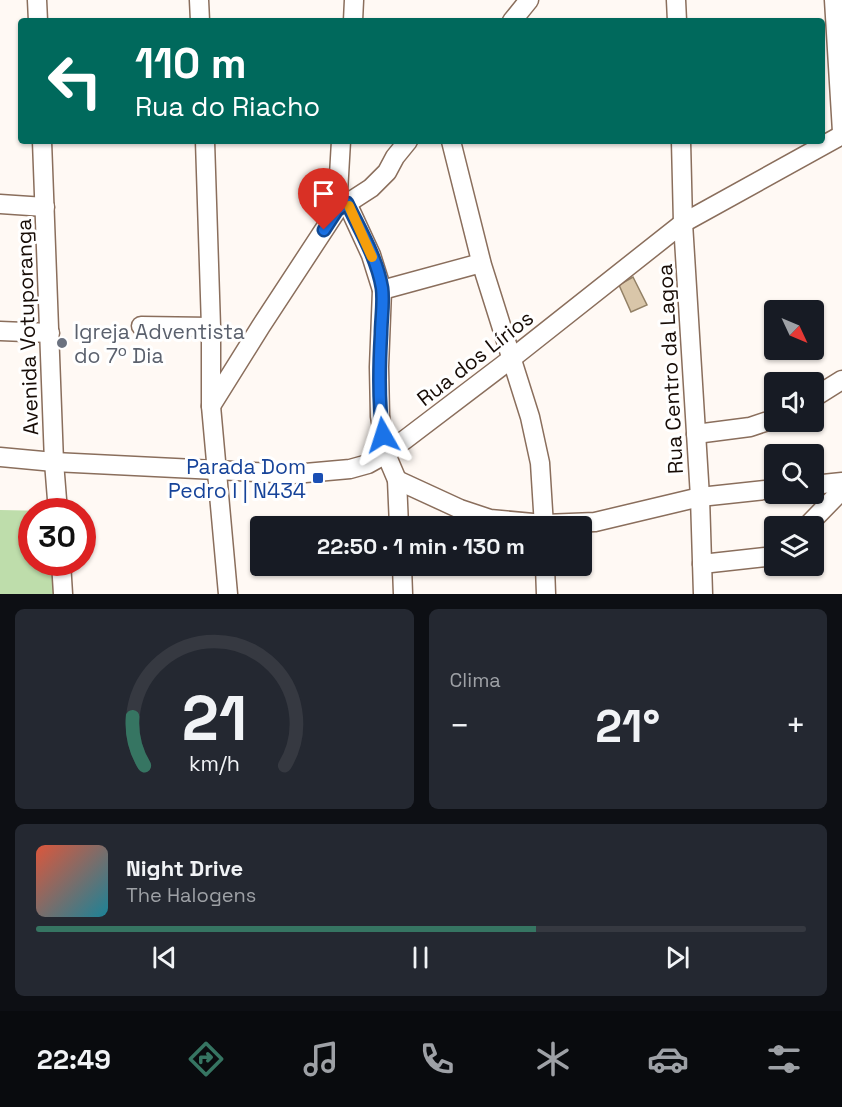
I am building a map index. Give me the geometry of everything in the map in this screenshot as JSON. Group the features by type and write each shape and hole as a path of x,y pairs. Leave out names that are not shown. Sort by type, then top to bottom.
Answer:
{"street":[{"path":"37,0 38,18"},
{"path":"199,0 200,18"},
{"path":"353,18 354,0"},
{"path":"514,18 529,0"},
{"path":"676,0 677,18"},
{"path":"834,0 842,133"},
{"name":"Rua dos Lírios","path":"825,143 842,133"},
{"name":"Avenida Votuporanga","path":"42,144 57,498"},
{"path":"204,144 211,327 211,406 228,594"},
{"path":"341,144 342,206 371,255 382,290 380,416 386,454 397,480 399,516"},
{"path":"211,406 261,326 342,206 371,188 387,172 406,144"},
{"path":"452,144 481,263 536,438 543,516"},
{"name":"Rua Centro da Lagoa","path":"681,144 703,594"},
{"name":"Rua dos Lírios","path":"0,457 54,462 294,474 350,469 368,464 386,454 512,359 684,223 823,144"},
{"path":"0,204 45,207"},
{"path":"382,290 481,263"},
{"path":"141,326 211,327"},
{"path":"0,331 50,333"},
{"path":"824,391 842,380"},
{"path":"696,434 750,428 764,423"},
{"path":"397,480 460,509 481,516"},
{"path":"824,484 842,482"},
{"path":"592,522 700,497 764,490"},
{"path":"817,516 842,490"},
{"path":"702,564 764,557"},
{"path":"62,576 63,594"},
{"path":"402,576 403,594"},
{"path":"545,576 546,594"}],"green space":[{"path":"0,510 18,510 18,576 54,576 55,594 0,594"}],"building":[{"path":"633,277 647,305 631,312 619,285"}],"slow traffic":[{"path":"349,206 372,257"}],"place":[{"name":"Igreja Adventista do 7º Dia","path":"62,343"},
{"name":"Parada Dom Pedro I | N434","path":"318,478"}],"route":[{"path":"324,230 337,210 347,203 378,272 382,290 379,367 380,416 383,435"}]}
